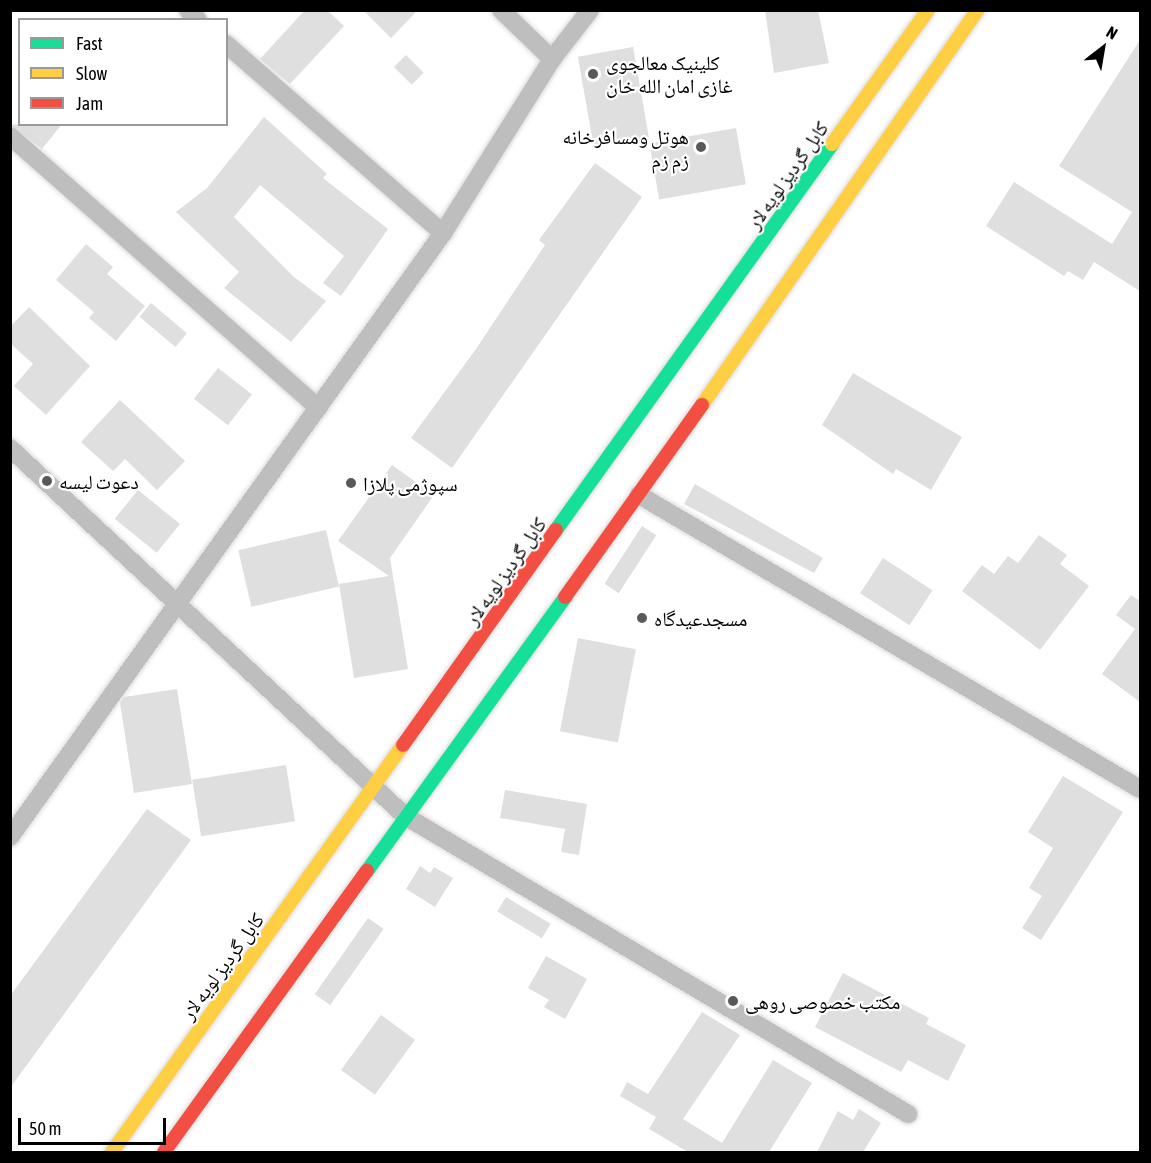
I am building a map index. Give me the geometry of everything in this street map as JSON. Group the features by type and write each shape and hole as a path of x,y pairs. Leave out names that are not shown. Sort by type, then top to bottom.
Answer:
{"highway":[{"name":"کابل گردیز لویه لار","path":"112,1152 928,10"},
{"path":"164,1152 639,495 978,10"}],"street":[{"path":"501,10 552,59"},
{"path":"10,837 443,233 552,59 590,10"},
{"path":"228,46 443,233"},
{"path":"10,136 318,408"},
{"path":"10,448 405,816 908,1114"},
{"path":"639,495 1140,789"}],"building":[{"path":"305,10 327,10 344,26 290,84 260,59"},
{"path":"363,10 418,10 391,38"},
{"path":"765,10 818,10 829,63 774,73"},
{"path":"1140,40 1140,291 1094,262 1083,280 1068,271 1064,276 986,226 1014,182 1112,244 1132,212 1059,166"},
{"path":"633,47 649,138 594,147 578,57"},
{"path":"406,55 424,73 412,85 394,67"},
{"path":"264,117 327,174 323,178 388,229 341,296 323,283 344,256 260,185 234,217 294,277 326,301 291,342 224,288 239,272 176,212 207,188"},
{"path":"18,124 60,126 42,149 10,125"},
{"path":"736,128 746,184 659,199 649,143"},
{"path":"595,163 642,197 452,468 411,438 476,349 545,245 539,240"},
{"path":"86,244 113,267 107,274 145,306 116,341 89,318 94,312 56,280"},
{"path":"151,303 187,333 175,347 139,317"},
{"path":"29,307 90,366 46,415 14,386 33,364 10,343 10,327"},
{"path":"218,368 252,394 228,425 194,399"},
{"path":"853,373 962,437 931,490 896,469 893,474 822,425"},
{"path":"120,400 185,461 157,490 125,459 113,471 81,442"},
{"path":"392,465 434,495 390,558 408,669 354,678 339,584 389,576 338,541"},
{"path":"695,484 823,558 814,573 684,504"},
{"path":"138,490 180,524 157,553 115,519"},
{"path":"642,526 656,535 619,593 604,584"},
{"path":"326,530 339,587 251,607 238,550"},
{"path":"1039,535 1067,555 1060,564 1089,586 1040,650 962,591 982,565 994,574 1008,556 1018,563"},
{"path":"883,558 932,590 910,625 860,593"},
{"path":"1131,595 1140,601 1140,702 1102,674 1135,629 1116,615"},
{"path":"578,638 636,649 618,743 560,731"},
{"path":"177,689 192,784 134,793 120,703 124,697"},
{"path":"286,765 295,821 201,836 192,780"},
{"path":"1063,776 1123,812 1041,940 1022,928 1042,896 1029,888 1053,848 1028,832"},
{"path":"505,790 587,804 579,855 561,852 565,829 500,818"},
{"path":"147,809 191,840 10,1088 10,996"},
{"path":"420,866 430,873 434,867 453,878 435,907 406,889"},
{"path":"506,897 551,924 542,938 497,912"},
{"path":"368,918 384,929 330,1005 315,994"},
{"path":"546,956 587,979 565,1019 544,1007 549,1000 528,988"},
{"path":"843,973 929,1018 926,1024 966,1045 948,1081 908,1060 901,1072 815,1027"},
{"path":"702,1012 740,1035 683,1119 722,1143 773,1060 812,1083 769,1152 688,1152 649,1129 656,1117 620,1096 627,1082 648,1094"},
{"path":"381,1015 415,1040 375,1095 341,1070"},
{"path":"859,1109 881,1123 863,1152 817,1152 838,1111 853,1120"}],"traffic: fast":[{"path":"556,530 832,144"},
{"path":"367,871 565,597"}],"traffic: slow":[{"path":"832,144 928,10"},
{"path":"702,405 978,10"},
{"path":"112,1152 403,745"}],"traffic: jam":[{"path":"565,597 702,405"},
{"path":"403,745 556,530"},
{"path":"164,1152 367,871"}],"place":[{"name":"کلینیک معالجوی غازی امان الله خان","path":"593,74"},
{"name":"هوتل ومسافرخانه زم زم","path":"701,147"},
{"name":"دعوت لیسه","path":"47,481"},
{"name":"سپوژمی پلازا","path":"351,483"},
{"name":"مسجدعیدگاه","path":"642,618"},
{"name":"مکتب خصوصی روهی","path":"733,1001"}]}
